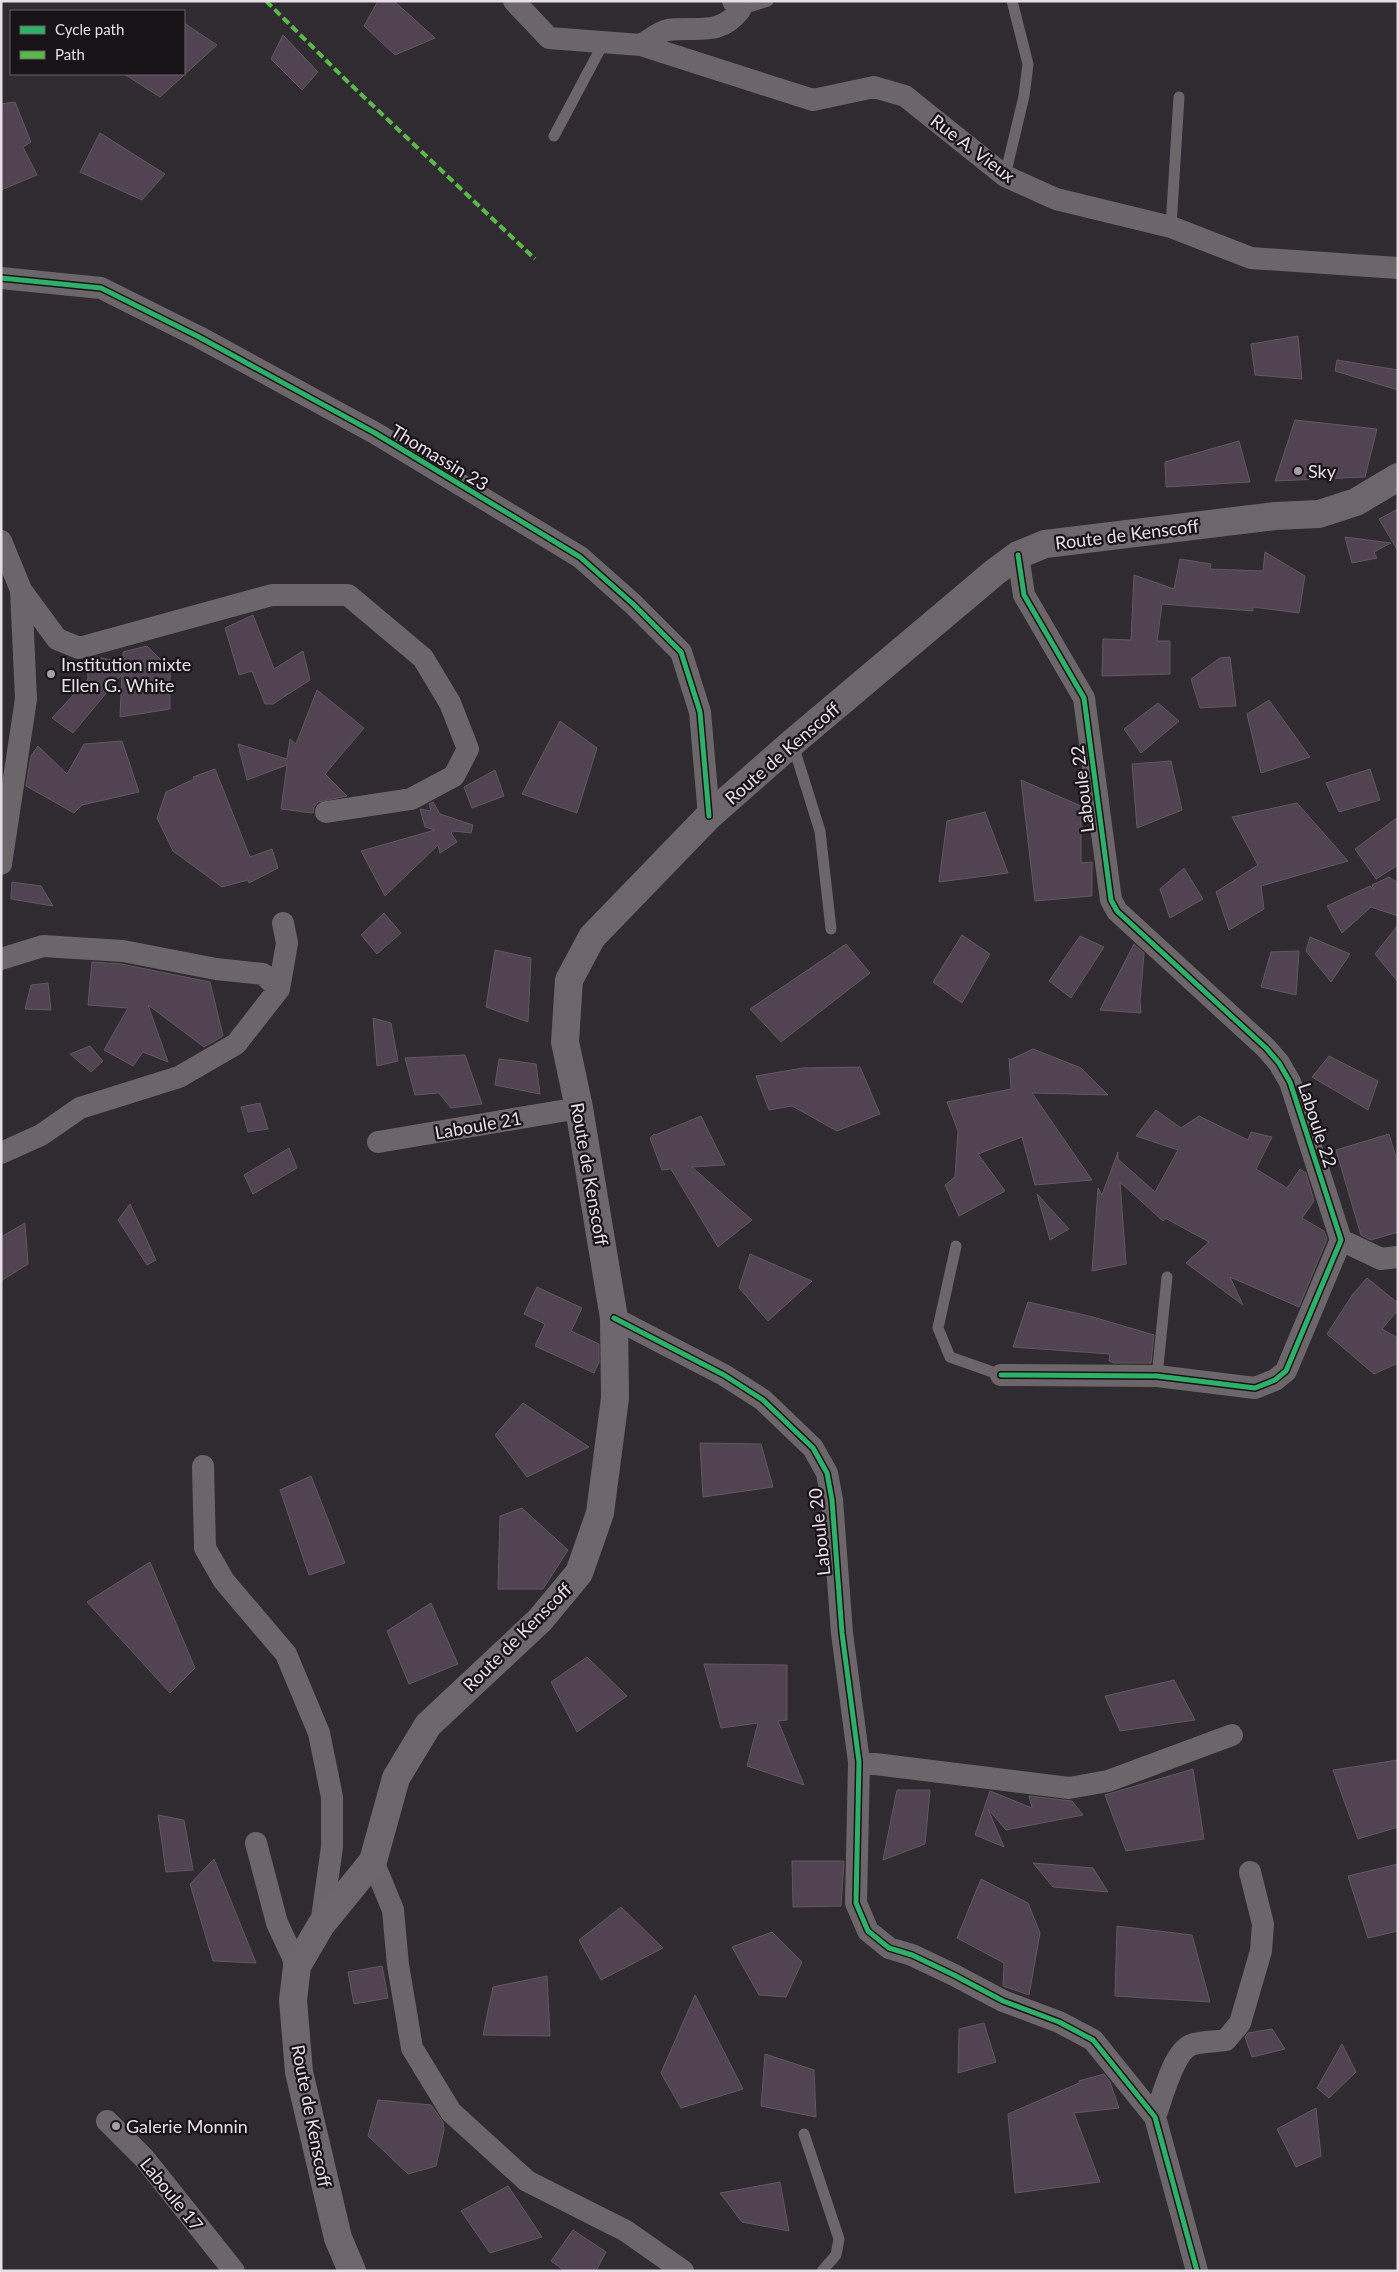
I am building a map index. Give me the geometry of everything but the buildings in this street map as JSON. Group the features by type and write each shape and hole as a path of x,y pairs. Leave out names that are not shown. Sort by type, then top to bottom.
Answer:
{"main road":[{"name":"Route de Kenscoff","path":"352,2271 338,2238 299,2072 293,2000 297,1966 321,1925 372,1861 396,1778 428,1726 540,1620 579,1573 601,1504 615,1398 614,1318 579,1108 565,1042 569,980 592,937 709,816 792,743 995,572 1018,555 1045,544 1275,516 1319,514 1356,502 1398,477"}],"street":[{"name":"Rue A. Vieux","path":"514,1 549,38 641,45 813,100 874,87 905,96 1005,176 1056,199 1171,227 1251,258 1398,268"},
{"path":"641,45 657,34 667,30 722,26 733,19 737,6"},
{"name":"Thomassin 23","path":"1,278 101,288 199,336 375,434 580,557 634,604 682,652 700,712 709,816"},
{"path":"1,541 20,590 57,638 79,648 272,596 348,595 423,658 450,703 468,749 454,776 411,799 326,812"},
{"name":"Laboule 22","path":"1018,555 1024,595 1084,698 1111,900 1117,911 1280,1063 1290,1082 1341,1240"},
{"path":"1,864 26,699 20,590"},
{"path":"1,1153 41,1134 80,1108 179,1077 236,1044 279,989 287,943 283,923"},
{"path":"1,959 43,946 122,951 216,969 263,974 279,989"},
{"name":"Laboule 21","path":"378,1142 579,1108"},
{"path":"1001,1375 1157,1376 1255,1388 1275,1380 1286,1371 1341,1240 1382,1259 1398,1256"},
{"name":"Laboule 20","path":"614,1318 724,1375 763,1400 813,1448 826,1473 832,1500 842,1633 859,1762 856,1903 868,1931 889,1948 912,1955 954,1974 1003,2001 1059,2022 1093,2040 1155,2117"},
{"path":"202,1466 205,1548 224,1581 286,1654 319,1733 332,1797 332,1847 321,1925"},
{"path":"859,1762 1070,1788 1108,1781 1232,1735"},
{"path":"256,1843 276,1923 297,1966"},
{"path":"372,1861 393,1910 398,1965 412,2048 451,2112 527,2181 626,2232 683,2271"},
{"path":"1197,2271 1155,2117 1175,2062 1184,2049 1192,2044 1226,2040 1240,2023 1261,1951 1263,1924 1250,1872"},
{"name":"Laboule 17","path":"107,2121 144,2158 234,2271"}],"lane":[{"path":"737,6 768,1"},
{"path":"1005,176 1024,96 1028,64 1012,1"},
{"path":"554,136 604,42"},
{"path":"1171,227 1179,97"},
{"path":"792,743 820,831 831,930"},
{"path":"956,1246 938,1328 950,1357 1001,1375"},
{"path":"1157,1376 1167,1277"},
{"path":"804,2134 839,2239 836,2255 822,2271"}],"marked path":[{"path":"266,1 347,81 535,259"}],"cycle path":[{"path":"1,278 101,288 199,337 375,433 580,557 633,604 681,652 700,712 709,816"},
{"path":"1001,1375 1157,1376 1255,1388 1275,1380 1286,1371 1341,1240 1290,1082 1279,1063 1266,1048 1117,911 1111,900 1084,698 1024,595 1018,555"},
{"path":"614,1318 724,1375 763,1400 813,1448 827,1473 832,1500 842,1633 859,1762 856,1903 868,1931 889,1948 912,1955 1003,2001 1059,2022 1093,2040 1155,2117 1197,2271"}],"place":[{"name":"Sky","path":"1298,471"},
{"name":"Institution mixte Ellen G. White","path":"51,674"},
{"name":"Galerie Monnin","path":"116,2126"}]}
